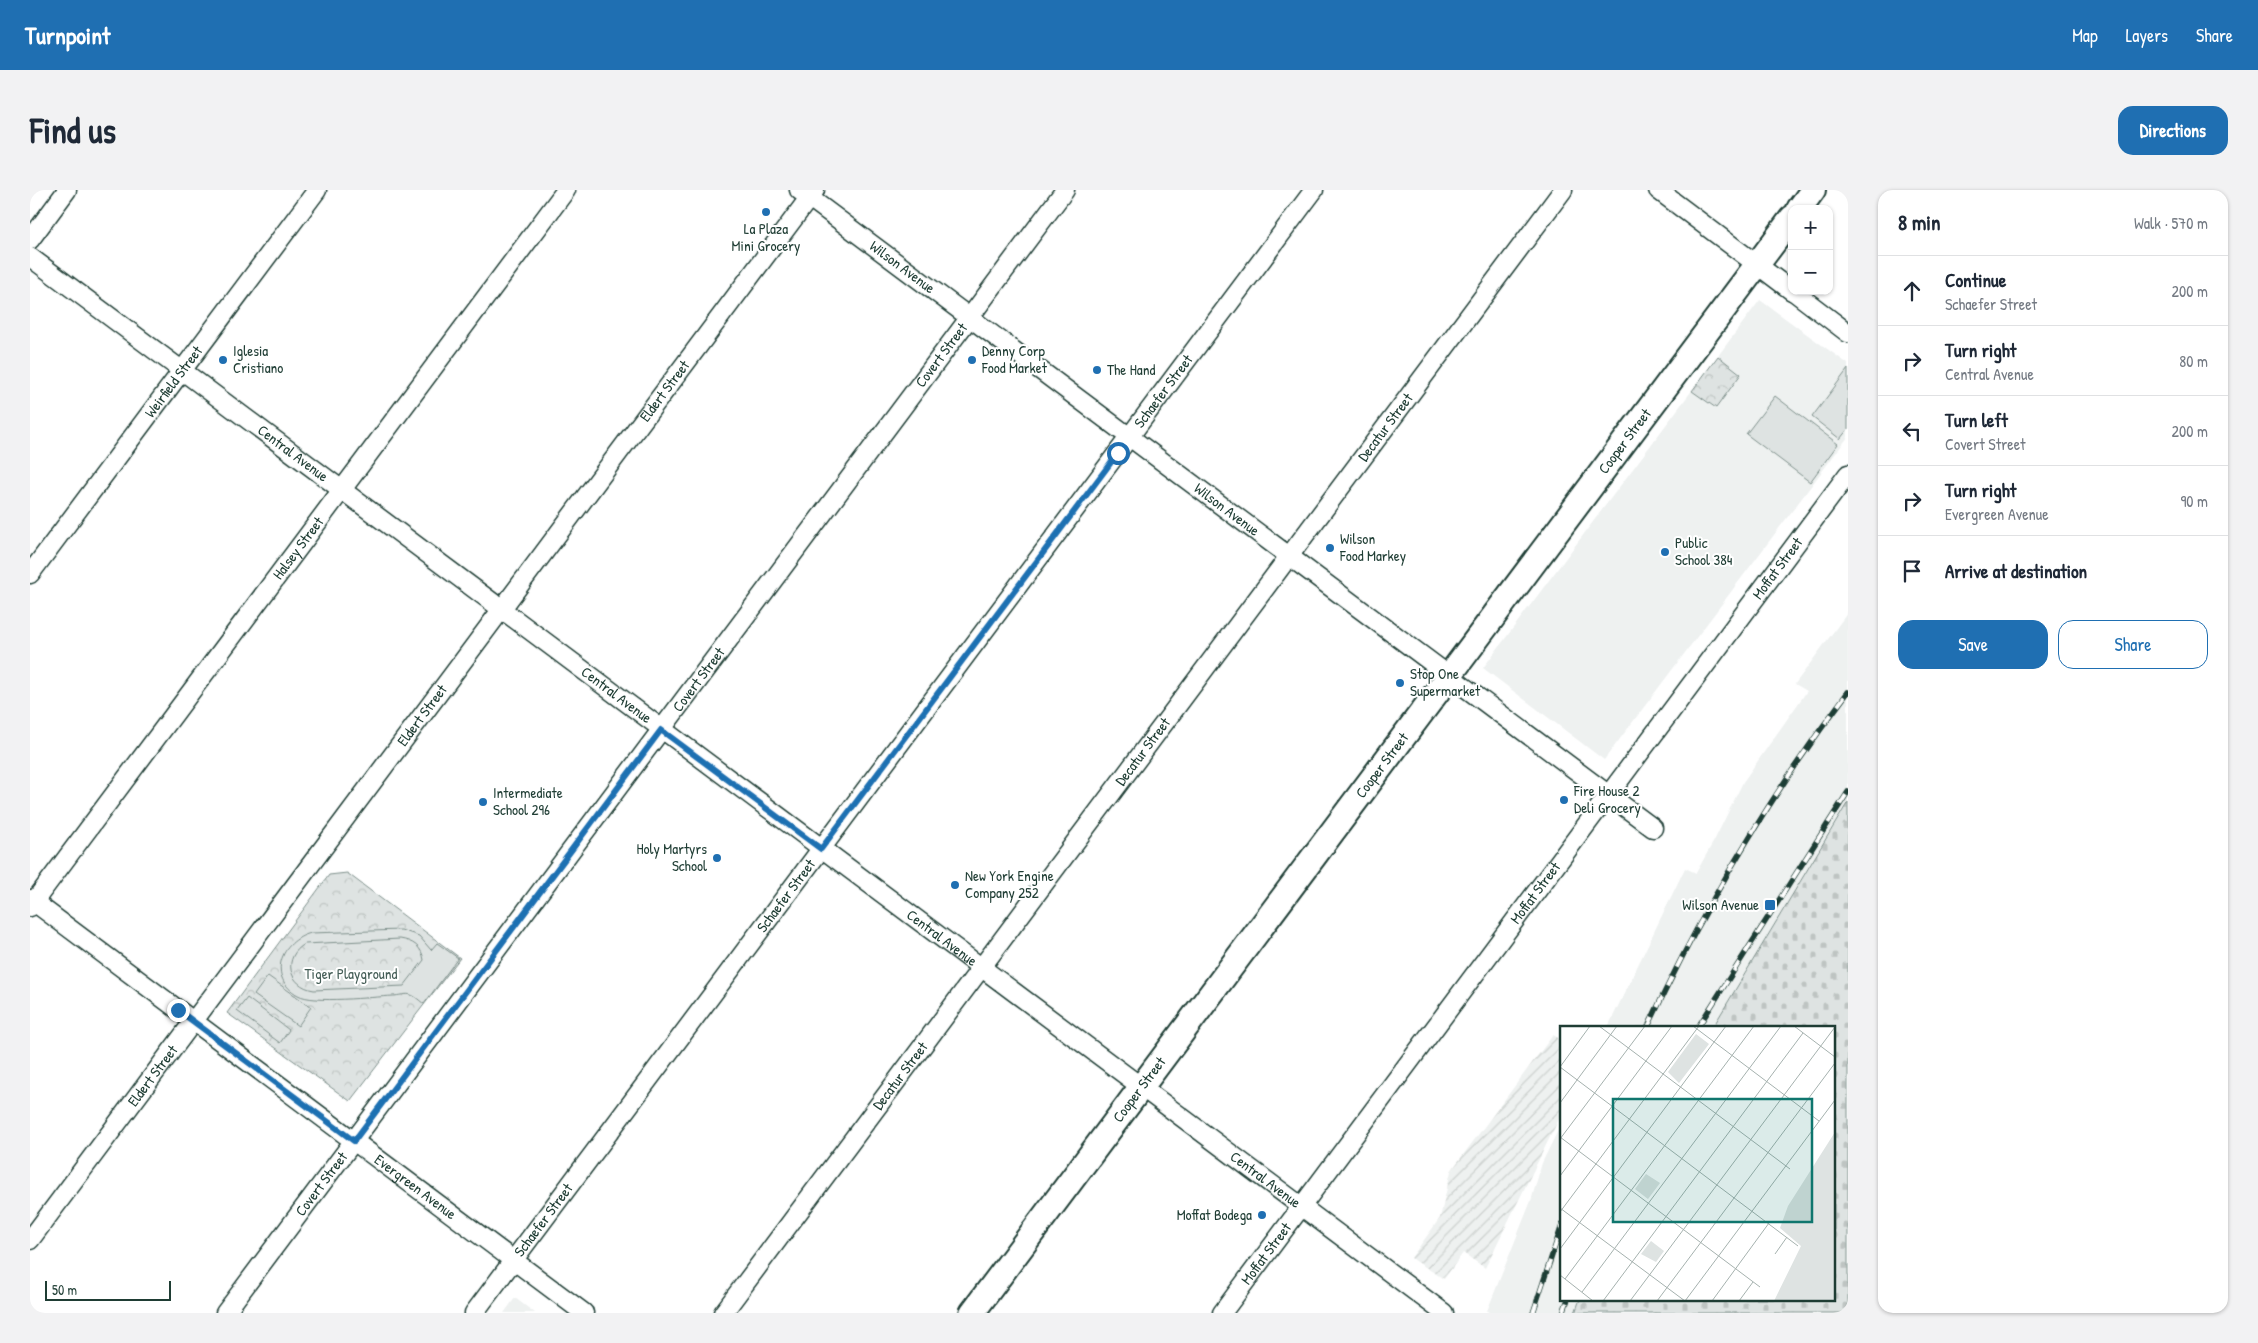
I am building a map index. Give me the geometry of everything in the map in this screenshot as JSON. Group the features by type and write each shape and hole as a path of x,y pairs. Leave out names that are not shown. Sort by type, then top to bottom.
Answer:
{"main road":[{"path":"1802,205 1813,190"},
{"name":"Cooper Street","path":"972,1313 1788,223"}],"street":[{"path":"30,240 67,190"},
{"name":"Weirfield Street","path":"30,574 317,190"},
{"name":"Halsey Street","path":"31,903 566,190"},
{"name":"Covert Street","path":"225,1313 1065,190"},
{"name":"Schaefer Street","path":"474,1313 1314,190"},
{"name":"Decatur Street","path":"723,1313 1563,190"},
{"path":"1658,190 1788,288"},
{"name":"Wilson Avenue","path":"808,192 970,317 1653,828"},
{"name":"Eldert Street","path":"30,1240 502,610 808,192"},
{"name":"Central Avenue","path":"30,257 1444,1313"},
{"path":"1797,295 1848,333"},
{"name":"Moffat Street","path":"1222,1313 1848,474"},
{"name":"Evergreen Avenue","path":"31,903 584,1313"}],"shaded area":[{"name":"Public School 384","path":"1760,300 1848,364 1848,437 1604,760 1483,668"},
{"path":"1848,612 1848,802 1714,1026 1608,1026 1685,868 1696,873 1743,782 1807,691 1795,684"},
{"path":"1553,1035 1560,1039 1560,1117 1485,1268 1463,1253 1444,1279 1411,1258 1440,1218 1451,1171"},
{"path":"1560,1126 1560,1300 1580,1300 1575,1313 1490,1313 1487,1311 1531,1201 1542,1163"},
{"path":"515,1298 535,1313 504,1313"}],"green space":[{"path":"1718,356 1741,374 1716,408 1692,391"},
{"path":"1848,369 1848,429 1840,439 1812,417"},
{"path":"1775,396 1838,444 1810,482 1746,434"},
{"path":"1848,802 1848,1313 1575,1313 1580,1300 1836,1300 1836,1026 1714,1026"},
{"name":"Tiger Playground","path":"347,873 460,958 350,1101 227,1013 329,875"},
{"path":"401,930 419,936 431,950 437,943 458,958 424,1004 409,994 343,999 306,998 288,988 280,970 285,952 300,937 311,933","holes":["405,940 419,948 424,960 404,986 314,990 298,983 291,970 293,956 305,944"]},
{"path":"268,976 311,1007 298,1026 254,995"},
{"path":"247,998 289,1030 280,1043 237,1011"}],"railway":[{"path":"1648,1026 1691,939 1739,854 1791,772 1848,692"},
{"path":"1699,1026 1848,792"},
{"path":"1533,1313 1560,1231"},
{"path":"1563,1313 1568,1300"}],"place":[{"name":"La Plaza Mini Grocery","path":"766,212"},
{"name":"Iglesia Cristiano","path":"223,360"},
{"name":"Denny Corp Food Market","path":"972,360"},
{"name":"The Hand","path":"1097,370"},
{"name":"Wilson Food Markey","path":"1330,548"},
{"name":"Public School 384","path":"1665,552"},
{"name":"Stop One Supermarket","path":"1400,683"},
{"name":"Fire House 2 Deli Grocery","path":"1564,800"},
{"name":"Intermediate School 296","path":"483,802"},
{"name":"Holy Martyrs School","path":"717,858"},
{"name":"New York Engine Company 252","path":"955,885"},
{"name":"Wilson Avenue","path":"1770,905"},
{"name":"Moffat Bodega","path":"1262,1215"}],"route":[{"path":"178,1010 354,1141 661,730 821,849 1118,453"}]}
